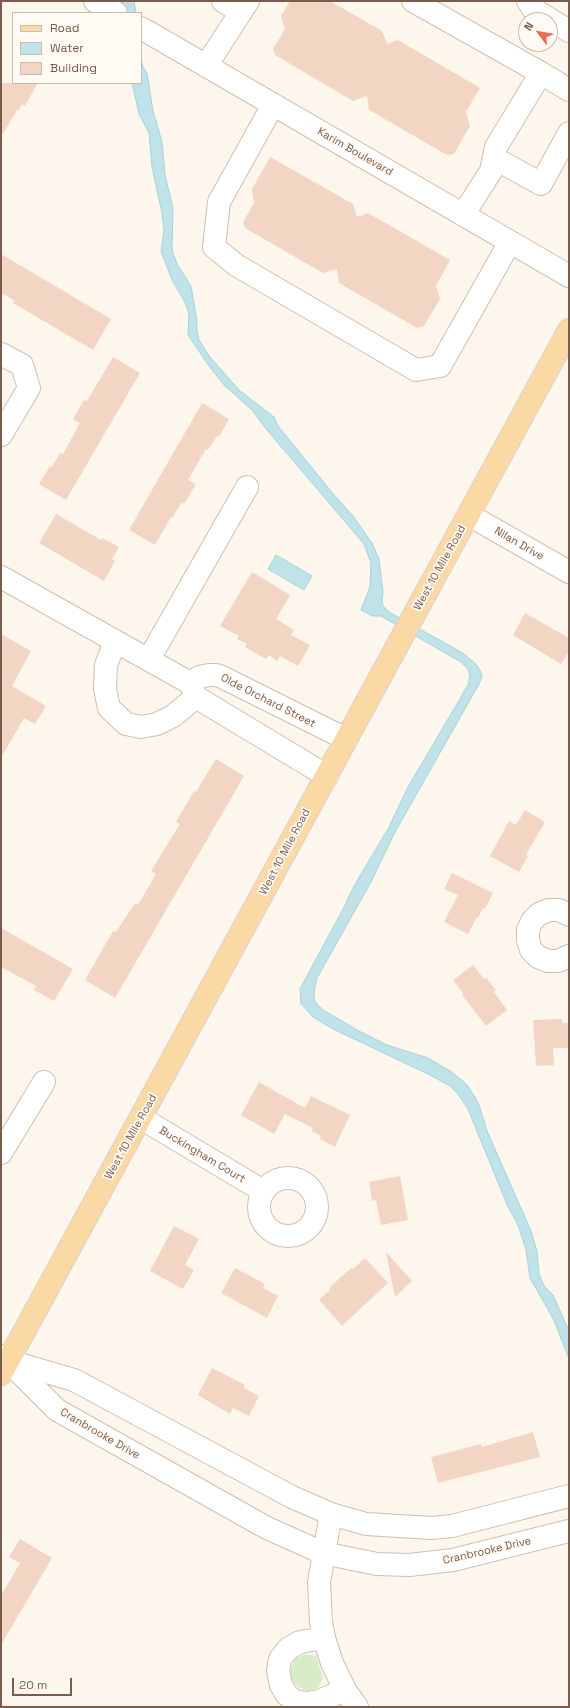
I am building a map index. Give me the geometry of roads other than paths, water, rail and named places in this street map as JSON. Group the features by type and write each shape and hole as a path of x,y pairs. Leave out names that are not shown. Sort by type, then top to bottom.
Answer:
{"main road":[{"name":"West 10 Mile Road","path":"3,1364 141,1118 569,330"}],"street":[{"path":"95,1 114,12"},
{"path":"206,66 245,7 223,1"},
{"path":"413,1 569,90"},
{"path":"528,1 533,9 569,31"},
{"name":"Karim Boulevard","path":"142,29 569,276"},
{"path":"463,215 491,171 496,147 541,73"},
{"path":"273,105 219,202 214,247 236,265 416,370 440,366 510,242"},
{"path":"494,158 541,184 569,133"},
{"path":"1,354 22,365 29,388 1,436"},
{"path":"149,659 247,487"},
{"name":"Nilan Drive","path":"469,515 569,572"},
{"path":"1,577 115,642 149,659 193,690 326,776"},
{"name":"Olde Orchard Street","path":"115,642 106,665 105,690 109,708 126,724 141,727 156,724 174,716 193,690 199,678 208,675 216,675 346,740"},
{"path":"569,915 559,910 549,910 539,914 532,921 528,930 528,940 531,950 538,957 548,961 558,962 569,956"},
{"path":"1,1153 44,1082"},
{"name":"Buckingham Court","path":"141,1118 263,1191"},
{"path":"3,1364 74,1380 292,1497 331,1514 366,1524 432,1528 464,1523 569,1496"},
{"name":"Cranbrooke Drive","path":"3,1364 57,1410 267,1528 323,1553 377,1564 409,1565 453,1560 569,1531"},
{"path":"324,1638 300,1642 289,1648 280,1659 278,1671 281,1686 287,1695 296,1701 307,1702 351,1698 332,1663 324,1638 321,1622 319,1582 331,1514"}],"water":[{"path":"122,1 134,1 136,12 123,12"},
{"path":"142,62 147,73 153,111 162,142 165,175 173,208 172,250 177,264 191,286 199,340 210,357 239,390 274,417 278,426 353,516 372,543 379,559 383,606 389,612 461,652 475,663 480,670 482,677 479,684 395,832 371,882 317,978 314,999 323,1010 359,1031 387,1045 428,1058 452,1072 467,1085 479,1105 487,1131 531,1231 537,1251 539,1274 544,1286 553,1295 569,1331 569,1359 554,1320 530,1278 526,1250 518,1225 508,1207 468,1109 458,1094 450,1086 428,1074 333,1029 313,1017 301,1004 300,989 354,886 388,829 408,787 468,685 470,676 468,669 461,662 381,616 372,616 361,610 370,587 371,563 364,544 267,430 252,410 224,385 188,335 189,314 185,302 172,280 161,251 164,231 162,213 152,167 149,133 139,114 132,84 142,84"},
{"path":"276,555 312,576 304,590 268,569"}]}
